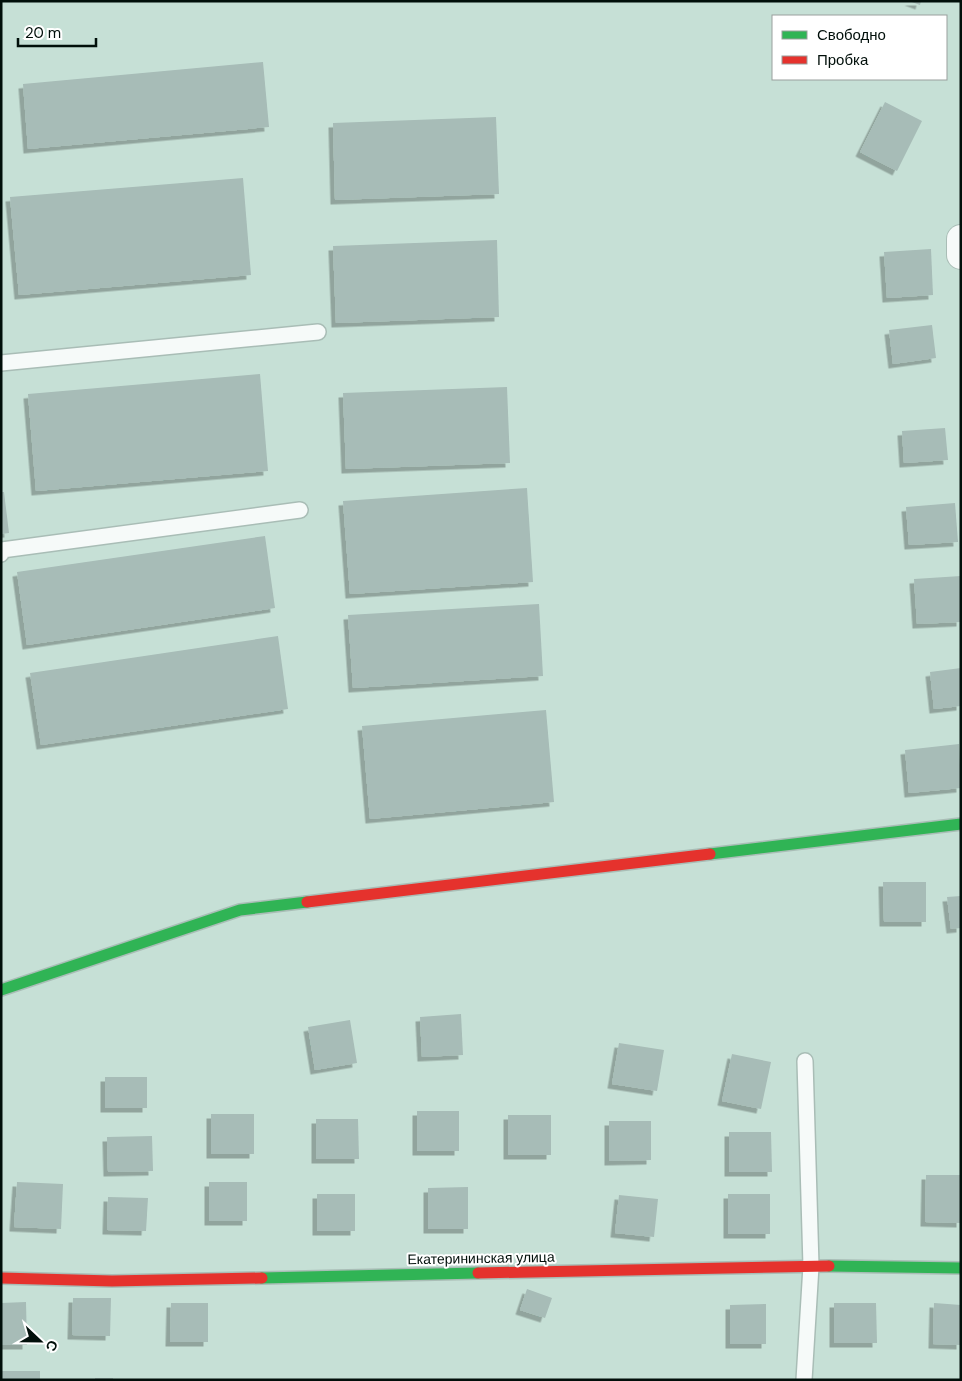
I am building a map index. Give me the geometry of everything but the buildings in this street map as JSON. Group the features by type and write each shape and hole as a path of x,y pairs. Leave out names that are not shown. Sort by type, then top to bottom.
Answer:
{"street":[{"path":"961,240 961,256"},
{"path":"1,990 240,910 961,824"},
{"name":"Екатерининская улица","path":"1,1278 112,1281 811,1266 961,1268"}],"lane":[{"path":"1,363 318,332"},
{"path":"1,554 2,550 300,510"},
{"path":"804,1380 811,1266 805,1061"}],"traffic: fast":[{"path":"710,854 961,824"},
{"path":"1,990 240,910 307,902"},
{"path":"829,1266 961,1268"},
{"path":"262,1278 478,1273"}],"traffic: jam":[{"path":"307,902 710,854"},
{"path":"478,1273 829,1266"},
{"path":"1,1278 112,1281 262,1278"}]}
